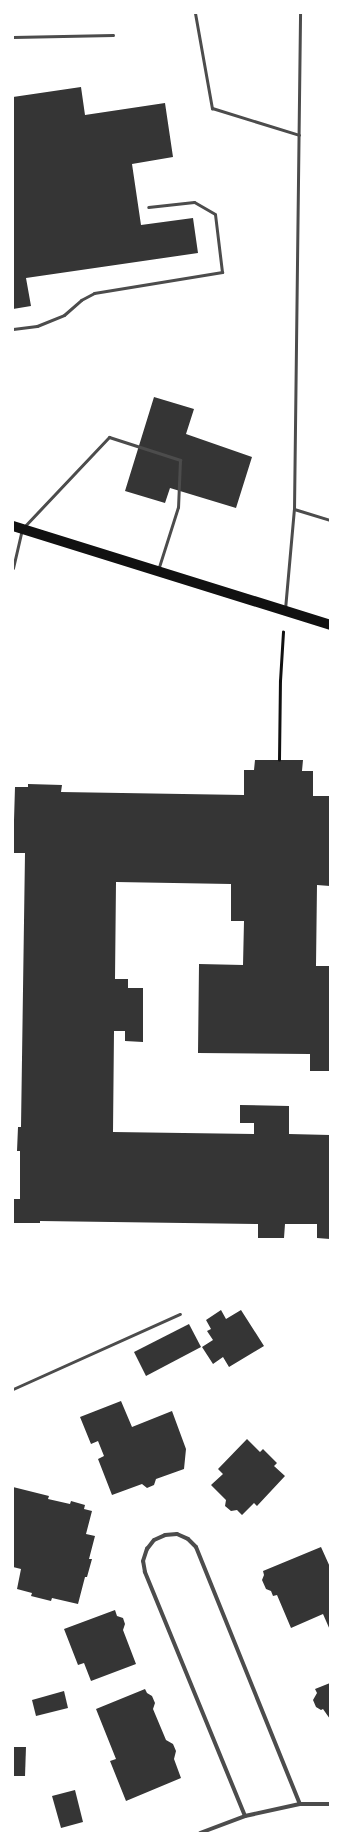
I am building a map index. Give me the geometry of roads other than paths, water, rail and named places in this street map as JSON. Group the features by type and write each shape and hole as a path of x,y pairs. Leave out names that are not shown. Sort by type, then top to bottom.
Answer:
{"main road":[{"path":"18,527 330,625"}],"street":[{"path":"245,1816 145,1572 144,1561 147,1549 154,1540 165,1535 176,1534 188,1539 196,1547 300,1804"},
{"path":"200,1833 245,1816 300,1804 330,1804"}],"lane":[{"path":"195,13 212,108 299,135"},
{"path":"284,611 294,509 300,13"},
{"path":"13,37 113,35"},
{"path":"13,329 37,326 64,315 81,300 94,293 222,272 214,214 194,202 148,207"},
{"path":"13,568 18,527 109,437 180,460 178,507 158,572"},
{"path":"294,509 330,520"},
{"path":"13,1389 180,1314"}]}
